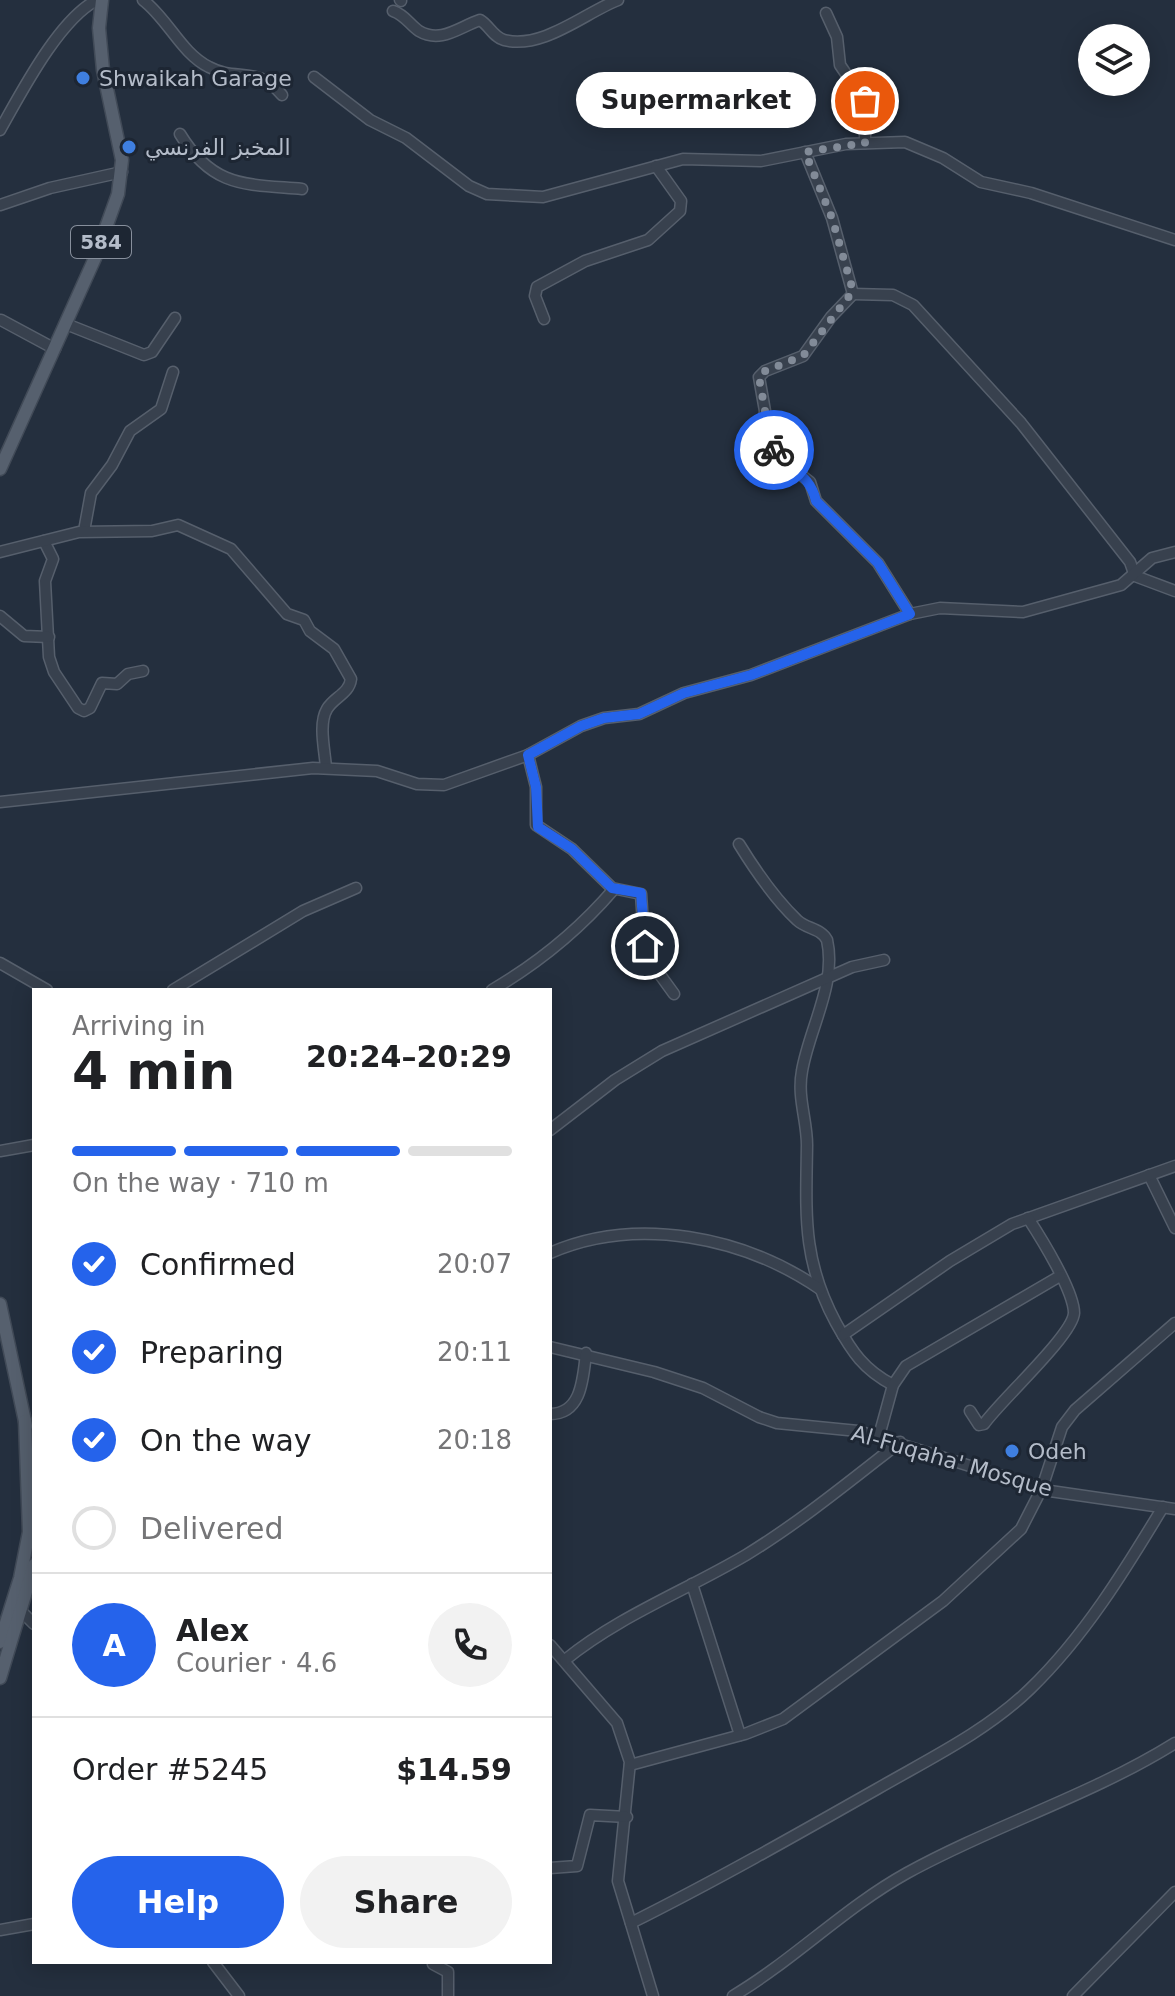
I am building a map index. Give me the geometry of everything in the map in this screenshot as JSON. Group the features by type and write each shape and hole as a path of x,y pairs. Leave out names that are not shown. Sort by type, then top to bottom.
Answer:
{"main road":[{"name":"584","path":"0,469 111,218 122,172 94,1"},
{"path":"0,1304 30,1419 32,1442"},
{"path":"0,1642 20,1578 29,1532 30,1419"},
{"path":"0,1678 32,1571"}],"street":[{"path":"143,0 203,64 220,72 259,76 282,95"},
{"path":"393,11 417,30 432,36 449,34 480,20 499,38 512,40 560,30 618,0"},
{"path":"0,130 32,73 94,1"},
{"path":"826,13 837,37 840,65 865,102 865,143"},
{"path":"314,77 370,120 406,138 469,186 487,194 543,197 683,159 761,161 865,143 912,143 981,182 1031,193 1105,220 1175,240"},
{"path":"180,134 209,171 222,179 239,184 302,189"},
{"path":"805,152 832,218 853,294"},
{"path":"544,319 535,296 537,287 585,261 648,240 679,212 681,201 656,166"},
{"path":"0,205 50,188 122,172"},
{"path":"853,294 893,295 913,305 1021,423 1130,562 1135,576 1175,591"},
{"path":"853,294 803,356 765,371 759,377 765,411 761,429 781,459 810,482 816,501 878,563 910,614"},
{"path":"66,324 144,355 152,352 175,318"},
{"path":"1,320 55,349"},
{"path":"84,531 91,493 112,465 130,431 161,409 173,372"},
{"path":"0,552 84,531 152,531 178,525 217,541 243,560 251,576 287,614 304,620 310,631 334,649 351,679 349,688 329,705 324,715 326,768"},
{"path":"44,541 53,557 45,581 54,672 81,710 91,707 100,684 115,684 128,674 143,671"},
{"path":"0,802 40,795 326,768 377,771 433,786 528,755 581,726 604,718 639,714 684,693 763,671 910,614 940,608 1023,612 1101,593 1135,576 1152,558 1175,552"},
{"path":"0,616 24,636 49,637"},
{"path":"528,755 536,787 538,827 572,849 614,889 642,895 645,954 674,994"},
{"path":"739,844 757,873 796,919 825,935 829,948 826,979 805,1055 800,1096 807,1143 804,1173 812,1268 843,1335 871,1373 893,1385"},
{"path":"176,988 309,907 356,888"},
{"path":"495,988 538,963 578,929 614,889"},
{"path":"552,1128 615,1080 662,1051 852,967 884,960"},
{"path":"0,963 44,988"},
{"path":"0,1151 32,1145"},
{"path":"843,1335 985,1239 1028,1218 1175,1166"},
{"path":"1149,1175 1175,1228"},
{"path":"970,1411 979,1425 984,1424 1065,1331 1074,1314 1060,1276 1028,1218"},
{"path":"552,1252 597,1240 656,1233 768,1258 820,1289"},
{"path":"879,1436 893,1385 912,1360 1060,1276"},
{"path":"630,1765 766,1728 804,1706 943,1601 1021,1529 1042,1488 1062,1427 1147,1344 1175,1323"},
{"name":"Al-Fuqaha' Mosque","path":"552,1347 586,1353 703,1388 777,1423 879,1436 1042,1488 1169,1508"},
{"path":"552,1414 561,1413 576,1400 586,1353"},
{"path":"565,1660 609,1628 787,1528 900,1442"},
{"path":"631,1923 721,1878 977,1731 1028,1691 1089,1619 1169,1508"},
{"path":"692,1584 740,1735"},
{"path":"20,1610 32,1622"},
{"path":"552,1651 565,1660 617,1723 630,1765 618,1881 653,1996"},
{"path":"733,1996 777,1970 874,1892 1037,1811 1087,1792 1175,1743"},
{"path":"552,1868 577,1866 590,1815 627,1817"},
{"path":"1073,1996 1175,1892"},
{"path":"0,1930 32,1924"},
{"path":"215,1964 239,1996"},
{"path":"433,1964 448,1972 448,1996"}],"way so far":[{"path":"774,450 762,434 765,411 759,377 765,371 803,356 831,317 853,294 832,218 805,152 865,143 865,101"}],"place":[{"name":"Shwaikah Garage","path":"83,78"},
{"name":"Supermarket","path":"865,101"},
{"name":"المخبز الفرنسي","path":"129,147"},
{"name":"Odeh","path":"1012,1451"}],"route":[{"path":"645,946 641,893 612,888 572,849 538,827 535,822 536,787 528,755 581,726 604,718 639,714 694,689 751,675 910,614 878,563 816,501 810,482 774,450"}]}
